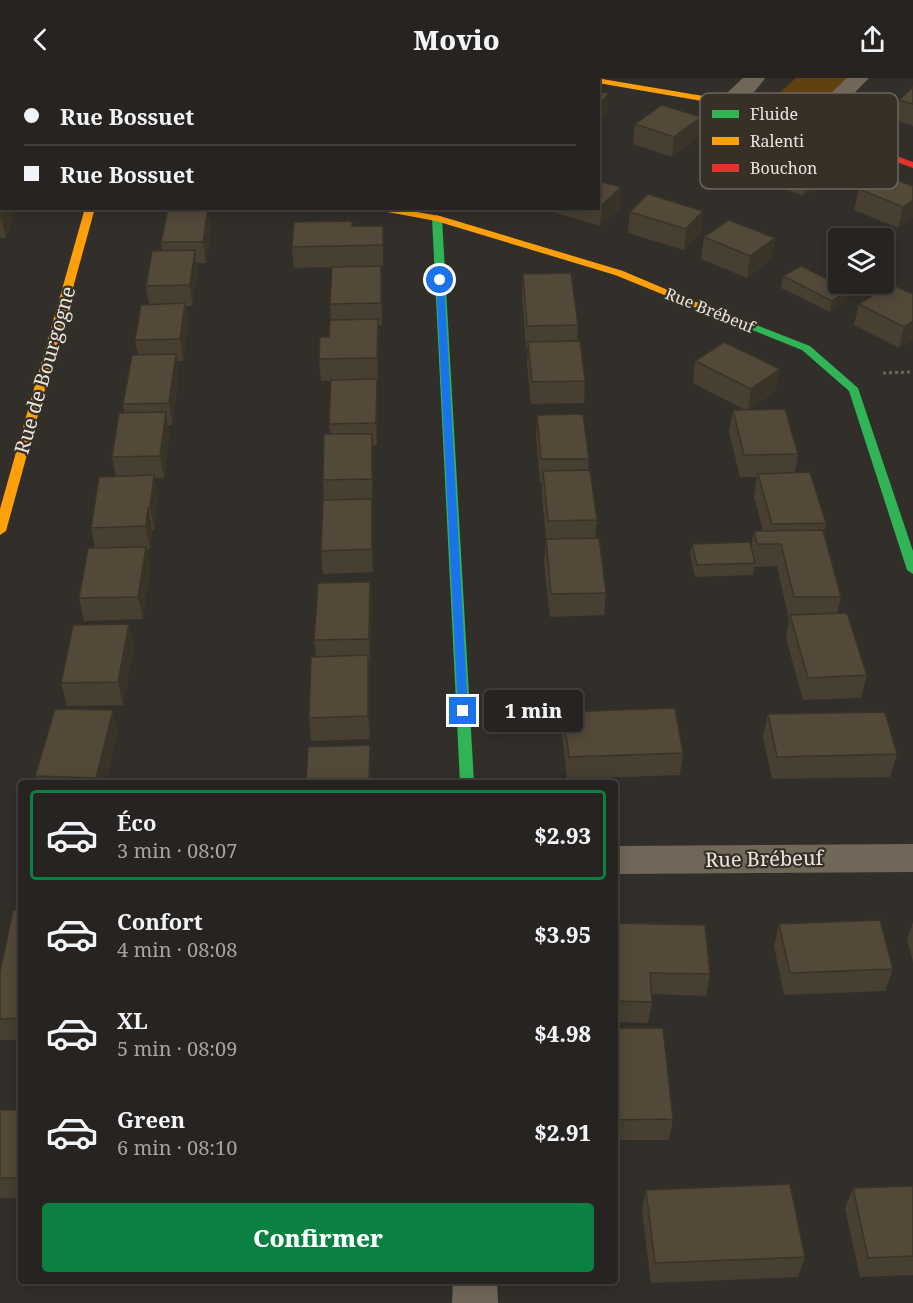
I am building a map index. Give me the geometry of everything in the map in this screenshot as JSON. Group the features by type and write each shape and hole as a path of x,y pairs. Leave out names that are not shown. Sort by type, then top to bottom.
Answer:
{"street":[{"path":"738,93 755,78"},
{"path":"843,93 859,78"},
{"path":"600,80 700,98"},
{"path":"898,160 913,165"},
{"name":"Rue de Bourgogne","path":"0,531 89,210"},
{"name":"Rue Brébeuf","path":"383,210 437,218 619,273 806,348 855,390 913,570"},
{"path":"437,218 467,780"},
{"name":"Rue Brébeuf","path":"618,861 913,858"},
{"path":"475,1284 475,1303"}],"shaded area":[{"path":"796,78 856,78 839,93 779,93"}],"building":[{"path":"913,87 913,104 899,100"},
{"path":"600,91 609,93 600,104"},
{"path":"662,105 700,117 674,137 635,124"},
{"path":"898,180 913,186 913,200 903,207 859,189 898,189"},
{"path":"600,182 621,187 600,204"},
{"path":"648,194 703,211 686,229 630,212"},
{"path":"168,210 208,210 203,242 161,242"},
{"path":"729,220 775,238 750,256 704,237"},
{"path":"352,221 352,226 383,226 383,245 292,247 294,222"},
{"path":"195,250 190,285 146,286 152,251"},
{"path":"381,266 381,303 330,304 332,267"},
{"path":"801,266 828,280 828,294 843,294 832,301 783,276"},
{"path":"571,273 578,325 527,326 523,274"},
{"path":"894,285 913,294 913,321 904,327 859,304 875,294 894,294"},
{"path":"185,303 180,339 135,340 141,305"},
{"path":"378,319 377,358 319,359 320,337 329,337 330,320"},
{"path":"580,341 585,381 532,382 528,342"},
{"path":"724,342 780,369 751,389 695,361"},
{"path":"176,354 169,403 123,404 132,355"},
{"path":"377,379 376,423 329,424 331,380"},
{"path":"785,409 798,454 744,455 733,410"},
{"path":"166,412 160,456 112,457 119,413"},
{"path":"583,414 589,459 541,459 537,415"},
{"path":"324,434 372,434 372,479 323,480"},
{"path":"590,470 597,520 548,521 543,471"},
{"path":"810,472 826,523 772,524 758,474"},
{"path":"154,475 146,526 91,528 99,477"},
{"path":"372,499 372,549 321,551 323,500"},
{"path":"823,530 841,597 794,597 781,544 757,544 754,531"},
{"path":"599,538 606,593 551,594 546,539"},
{"path":"750,542 755,563 697,565 692,544"},
{"path":"146,547 138,597 79,598 88,548"},
{"path":"370,582 369,639 314,640 318,583"},
{"path":"847,613 867,675 808,678 790,615"},
{"path":"129,624 118,682 61,683 73,625"},
{"path":"368,655 368,716 309,718 311,657"},
{"path":"675,708 683,753 569,757 563,712"},
{"path":"55,709 113,710 96,778 35,776"},
{"path":"885,712 897,754 777,757 768,714"},
{"path":"370,745 369,780 306,780 308,747"},
{"path":"13,910 18,910 18,1018 0,1019 0,972"},
{"path":"880,920 893,969 790,973 779,924"},
{"path":"618,923 705,925 710,974 650,973 652,1002 618,1001"},
{"path":"618,1028 663,1028 673,1119 618,1120"},
{"path":"0,1110 18,1110 18,1178 0,1178"},
{"path":"790,1184 805,1257 655,1263 646,1190"},
{"path":"913,1186 913,1256 868,1258 853,1188"}],"traffic: fast":[{"path":"437,218 467,780"},
{"path":"698,305 806,348 854,390 913,570"}],"traffic: slow":[{"path":"600,80 700,98"},
{"path":"0,531 89,210"},
{"path":"383,210 437,218 619,273 698,305"}],"traffic: jam":[{"path":"898,160 913,165"}],"route":[{"path":"440,280 463,711"}]}
